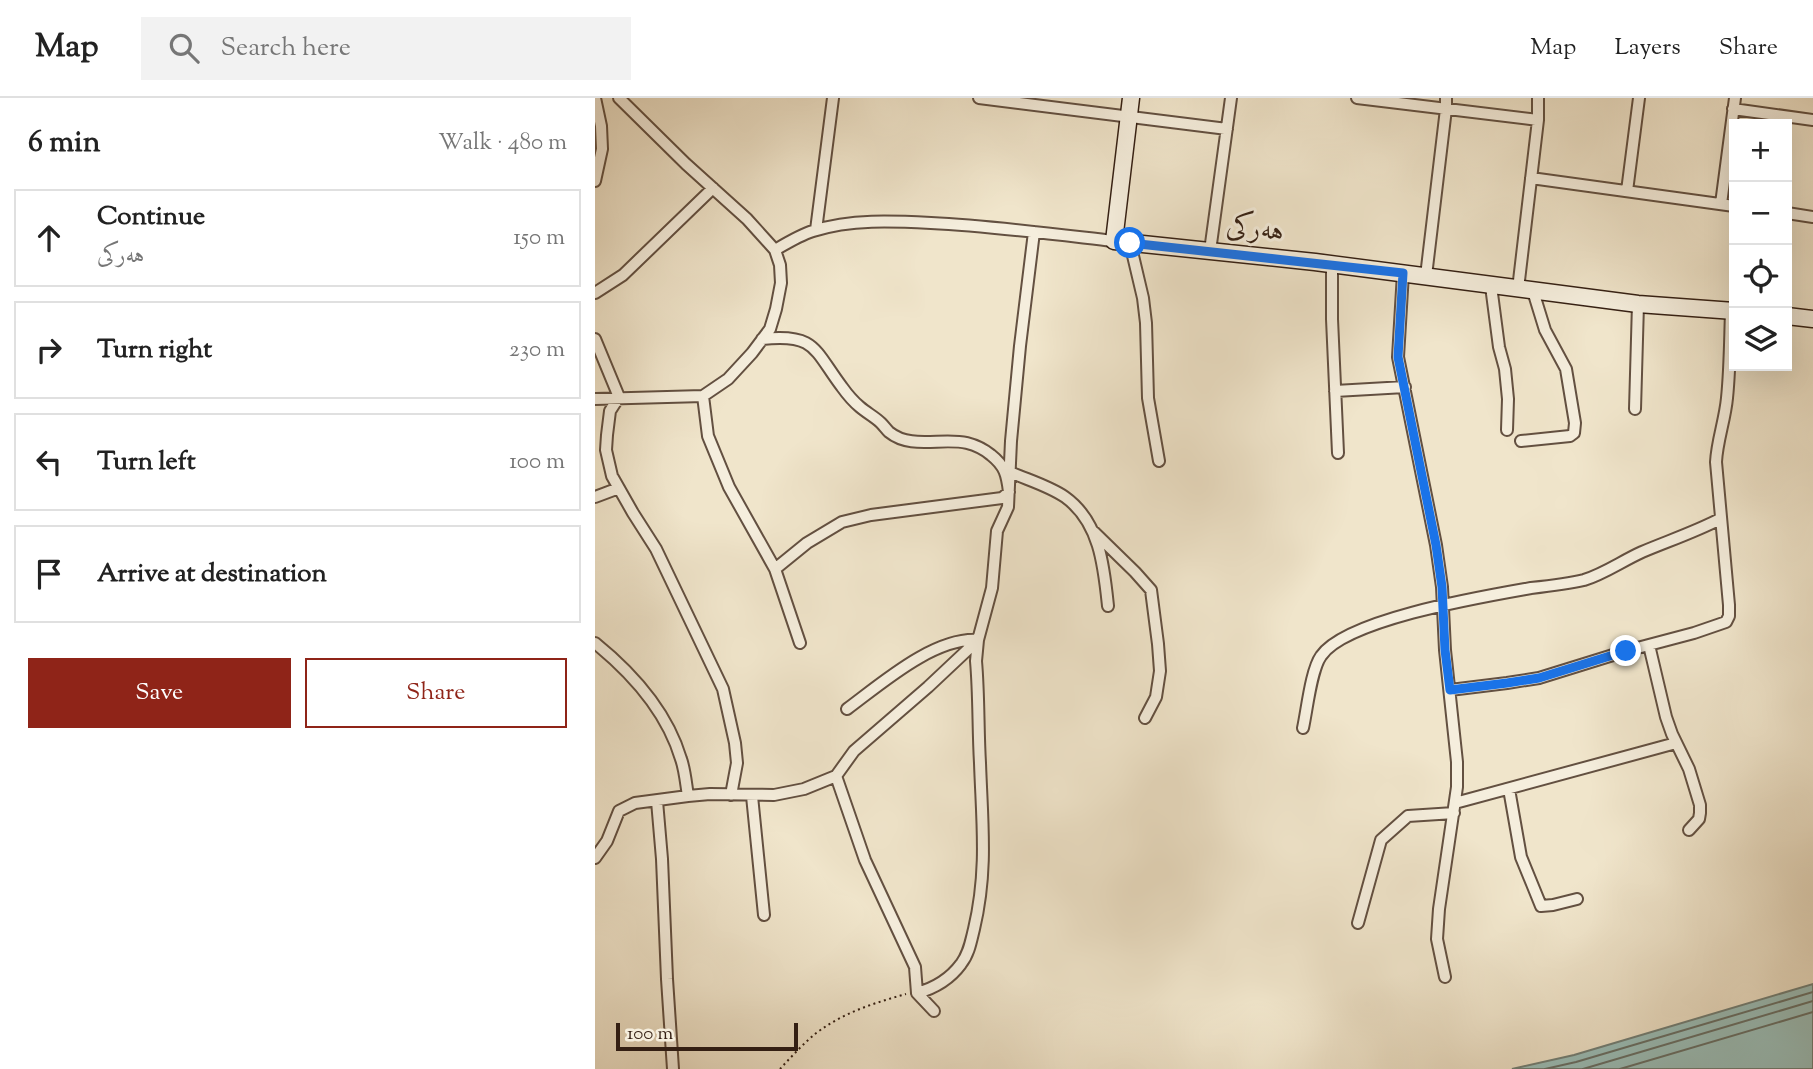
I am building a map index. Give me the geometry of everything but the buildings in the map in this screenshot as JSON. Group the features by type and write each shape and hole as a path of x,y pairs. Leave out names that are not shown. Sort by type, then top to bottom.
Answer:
{"street":[{"path":"595,98 601,126 602,149 595,181"},
{"path":"595,399 703,396 728,379 770,328 781,284 780,265 775,250 747,219 619,98"},
{"path":"816,230 833,98"},
{"path":"979,98 1227,129"},
{"path":"1131,98 1122,242 1143,298 1148,398 1159,461"},
{"path":"1210,251 1231,98"},
{"path":"1357,98 1446,104 1538,120"},
{"path":"1521,441 1570,436 1574,433 1575,422 1566,369 1525,290 1538,98"},
{"path":"1627,191 1639,98"},
{"path":"1721,204 1734,103 1813,120"},
{"path":"1426,276 1446,104"},
{"path":"1531,178 1729,205"},
{"path":"595,293 623,275 713,188"},
{"path":"1792,214 1813,217"},
{"name":"هەرکی","path":"775,250 802,235 850,223 901,221 977,225 1403,273 1639,304 1729,311"},
{"path":"917,993 938,985 962,964 970,947 980,900 984,862 976,661 978,640 992,588 997,531 1008,507 1020,345 1034,232"},
{"path":"1332,265 1338,453"},
{"path":"1403,273 1398,357 1436,545 1457,762 1454,808 1437,939 1445,977"},
{"path":"1491,286 1505,369 1507,430"},
{"path":"1635,409 1639,304"},
{"path":"1792,317 1813,319"},
{"path":"762,339 782,337 801,340 814,348 859,407 900,438 920,442 968,443 988,453 999,462 1007,475 1009,492"},
{"path":"595,339 619,397"},
{"path":"1450,690 1539,678 1726,622 1729,606 1716,450 1723,429 1729,369"},
{"path":"1335,391 1405,387"},
{"path":"703,396 708,436 729,487 775,569 800,643"},
{"path":"619,397 610,411 606,450 612,476 656,549 723,688 737,763 731,795"},
{"path":"1010,472 1064,497 1081,511 1094,532 1104,562 1108,606"},
{"path":"595,497 619,488"},
{"path":"775,569 807,543 842,522 1002,498 1009,492"},
{"path":"1303,728 1320,657 1347,636 1367,627 1443,606 1583,580 1720,519"},
{"path":"1094,532 1151,590 1160,671 1156,697 1145,718"},
{"path":"847,709 899,671 944,645 966,639 978,640"},
{"path":"595,858 607,842 619,811 635,803 710,794 774,795 804,789 836,776 854,751 978,640"},
{"path":"595,643 632,677 670,730 682,760 688,796"},
{"path":"1649,645 1666,717 1689,769 1700,805 1699,818 1689,830"},
{"path":"1358,923 1381,840 1408,816 1454,808 1509,789 1676,744"},
{"path":"836,776 865,860 915,967 917,993 934,1011"},
{"path":"1509,789 1521,857 1541,906 1577,899"},
{"path":"752,796 764,915"},
{"path":"657,801 663,859 673,1069"}],"path":[{"path":"781,1069 815,1034 837,1019 885,1000 917,993"}],"water":[{"path":"1813,984 1813,1069 1512,1069 1574,1055"}],"route":[{"path":"1130,243 1403,273 1398,357 1436,545 1450,690 1539,678 1626,651"}]}
